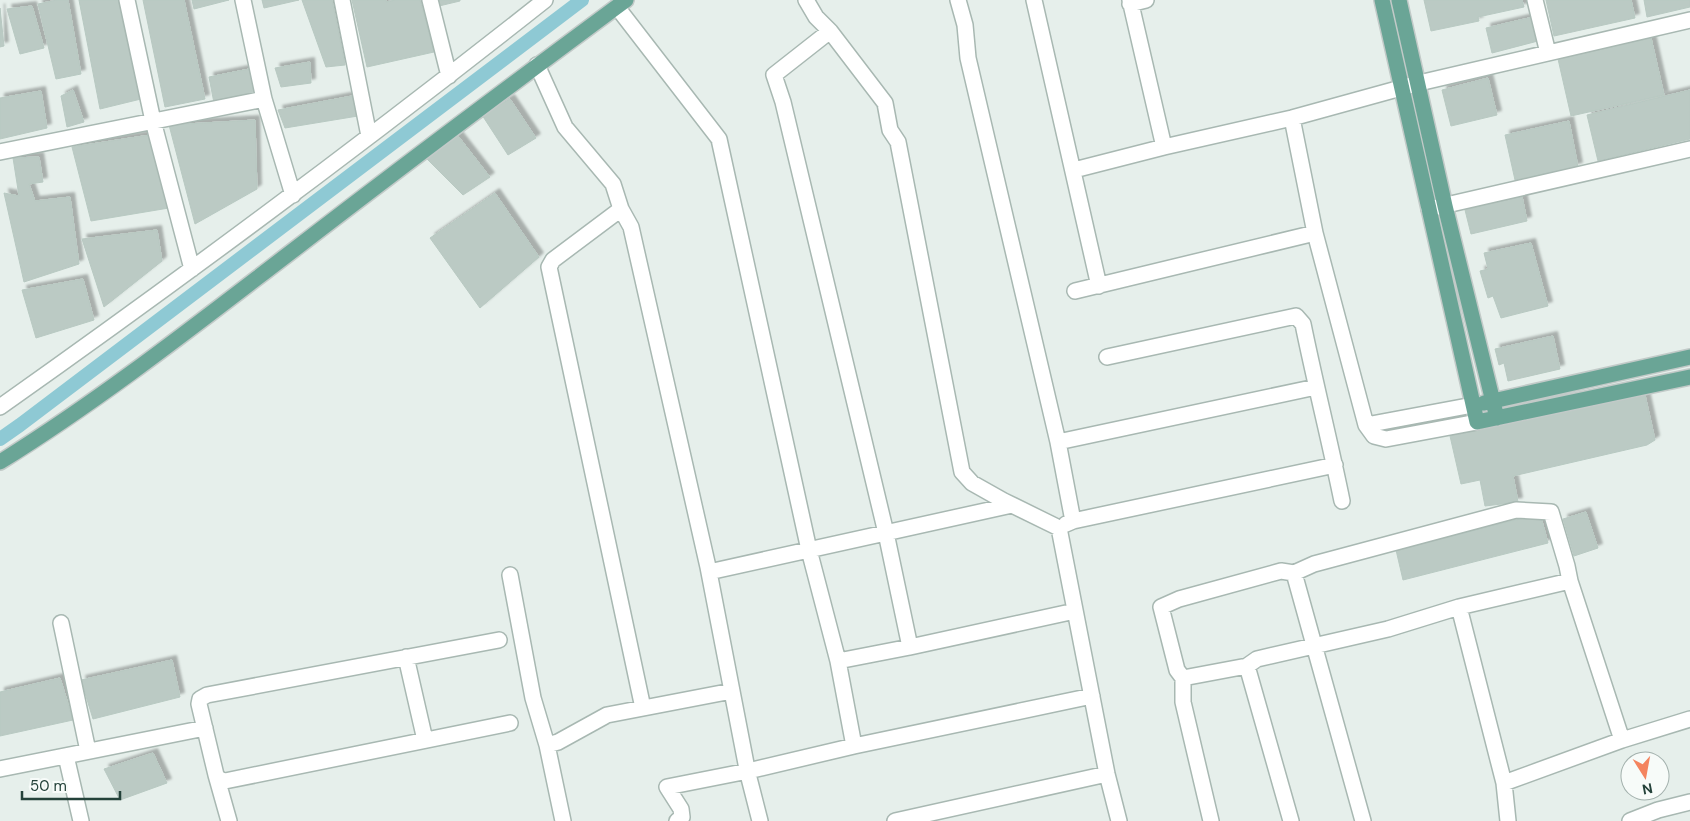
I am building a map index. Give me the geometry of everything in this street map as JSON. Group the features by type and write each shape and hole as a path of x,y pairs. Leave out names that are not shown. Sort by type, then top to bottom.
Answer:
{"main road":[{"path":"1382,0 1403,87 1476,422 1690,376 1688,357 1473,405"},
{"path":"1399,0 1445,206 1497,418"},
{"path":"0,462 53,429 175,342 621,3"}],"street":[{"path":"127,0 154,121 192,269"},
{"path":"243,0 264,100 293,195"},
{"path":"342,0 369,136"},
{"path":"430,0 449,76"},
{"path":"0,407 293,195 545,0"},
{"path":"806,0 816,16 830,31 885,102 890,130 898,142 962,472 972,483 1059,528"},
{"path":"958,0 965,25 968,58 1058,442 1073,521"},
{"path":"1034,0 1099,286"},
{"path":"1146,0 1130,2 1164,147"},
{"path":"1535,0 1548,53"},
{"path":"621,3 719,139 728,188 809,550 838,661 854,746"},
{"path":"1074,170 1292,118 1419,83 1690,20"},
{"path":"830,31 774,76 783,102 886,533 910,647"},
{"path":"537,65 565,127 613,184 621,209 631,227 709,572 748,771 760,821"},
{"path":"0,152 264,100"},
{"path":"1292,118 1315,233 1366,425 1374,436 1386,439 1476,422"},
{"path":"1430,209 1690,149"},
{"path":"621,209 552,260 549,267 643,708"},
{"path":"1075,291 1315,233"},
{"path":"1107,357 1296,316 1304,324 1342,502"},
{"path":"1058,442 1316,387"},
{"path":"1366,425 1473,405"},
{"path":"1059,528 1073,521 1335,465"},
{"path":"709,572 1012,505"},
{"path":"1211,821 1183,702 1182,678 1177,670 1161,607 1179,599 1281,571 1294,572 1314,564 1516,510 1551,512 1570,581 1622,740"},
{"path":"1059,528 1107,774 1119,821"},
{"path":"1294,572 1363,821"},
{"path":"510,575 533,698 563,821"},
{"path":"1182,678 1247,666 1258,659 1388,629 1459,607 1570,581"},
{"path":"1459,607 1504,784 1508,821"},
{"path":"838,661 1075,611"},
{"path":"61,623 88,751"},
{"path":"229,821 204,728 199,704 200,699 207,695 499,640"},
{"path":"406,657 425,740"},
{"path":"1247,666 1291,821"},
{"path":"546,745 558,742 607,715 732,691"},
{"path":"677,821 682,817 681,809 667,787 1092,696"},
{"path":"1504,784 1622,740 1690,719"},
{"path":"216,775 219,779 225,781 510,723"},
{"path":"0,769 204,728"},
{"path":"66,756 80,821"},
{"path":"895,821 1107,774"},
{"path":"1630,821 1660,816 1690,802"}],"building":[{"path":"68,0 81,74 56,79 38,4"},
{"path":"79,0 120,0 141,99 100,109"},
{"path":"143,0 184,0 205,99 165,107"},
{"path":"192,0 229,0 194,9"},
{"path":"262,0 299,0 264,8"},
{"path":"302,0 332,0 345,65 326,67"},
{"path":"352,0 386,0 386,2 420,0 434,52 367,67"},
{"path":"438,0 460,0 460,1 439,6"},
{"path":"1424,0 1522,0 1524,7 1478,17 1479,21 1431,31"},
{"path":"1546,0 1631,0 1635,18 1554,36"},
{"path":"1644,0 1690,0 1690,7 1647,17"},
{"path":"32,6 44,48 20,54 7,9"},
{"path":"0,8 4,46 0,47"},
{"path":"1533,17 1538,41 1492,53 1486,28"},
{"path":"1651,38 1664,95 1571,116 1558,59"},
{"path":"310,62 311,83 281,87 275,68"},
{"path":"249,69 257,94 214,103 209,77"},
{"path":"1488,78 1497,115 1451,126 1442,90"},
{"path":"73,90 84,122 67,127 61,96"},
{"path":"1690,90 1690,139 1598,161 1587,115"},
{"path":"41,91 47,128 0,139 0,98"},
{"path":"352,96 358,116 285,128 278,110"},
{"path":"510,99 536,138 508,155 482,115"},
{"path":"255,120 257,189 195,224 169,125"},
{"path":"1569,121 1578,167 1515,180 1505,135"},
{"path":"455,132 490,177 463,195 424,156"},
{"path":"150,135 169,208 91,221 72,147"},
{"path":"39,157 43,182 29,184 35,201 70,197 79,264 24,282 4,193 19,196 13,158"},
{"path":"495,193 539,257 480,308 430,238"},
{"path":"1522,196 1527,221 1471,234 1465,210"},
{"path":"157,230 162,261 104,307 82,239"},
{"path":"1531,243 1548,306 1501,318 1493,296 1488,298 1480,271 1488,269 1484,253"},
{"path":"83,279 94,320 36,338 22,290"},
{"path":"1553,336 1560,369 1508,381 1504,363 1499,365 1495,349"},
{"path":"1645,395 1655,440 1647,445 1513,476 1518,502 1485,506 1480,480 1461,484 1450,436"},
{"path":"1586,512 1598,548 1574,556 1563,519"},
{"path":"1540,514 1548,543 1403,580 1396,550"},
{"path":"172,660 180,697 93,719 81,680"},
{"path":"60,678 73,720 0,736 0,692"},
{"path":"153,753 167,783 120,800 104,769"}],"waterway":[{"path":"0,439 582,0"}]}
